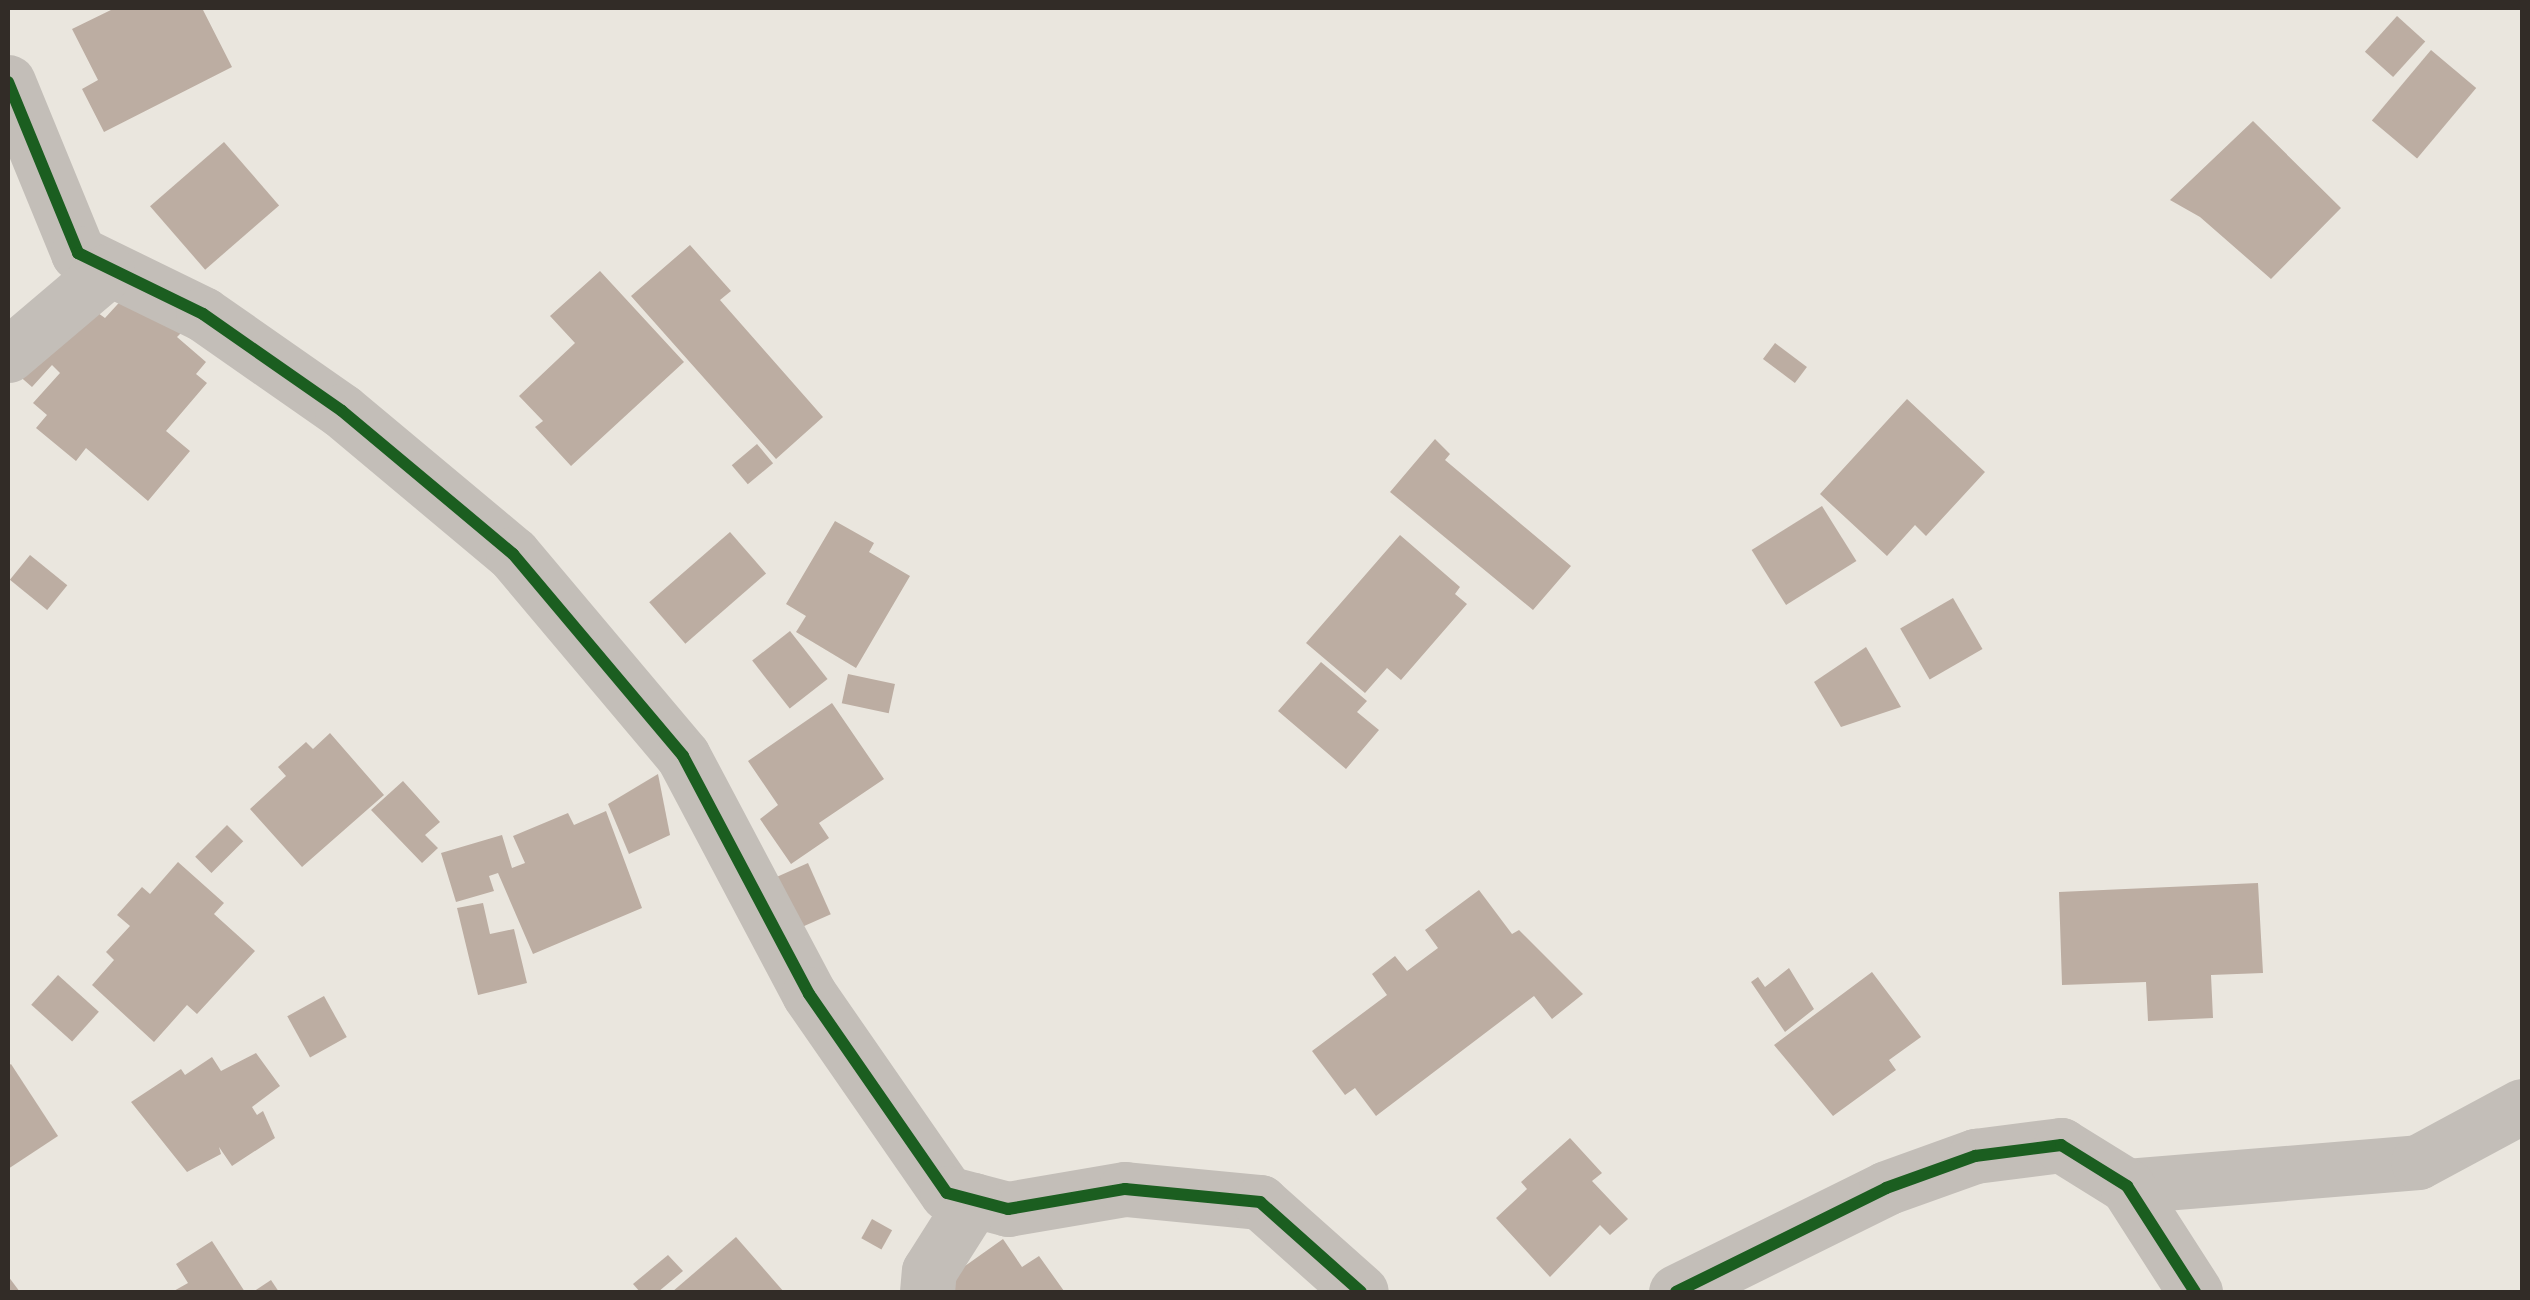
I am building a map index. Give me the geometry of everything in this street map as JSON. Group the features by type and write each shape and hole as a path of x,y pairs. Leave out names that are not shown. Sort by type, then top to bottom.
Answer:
{"street":[{"path":"8,82 78,253 108,271 203,314 312,390 513,554 683,756 809,994 928,1174 947,1193 1008,1209 1125,1189 1260,1202 1362,1292"},
{"path":"8,355 108,271"},
{"path":"2127,1186 2418,1162 2522,1106"},
{"path":"1676,1292 1886,1188 1975,1156 2061,1145 2127,1186 2196,1292"},
{"path":"927,1292 929,1271 974,1200"}],"building":[{"path":"115,8 202,8 232,67 104,132 82,89 98,80 72,29"},
{"path":"2397,16 2425,41 2393,77 2365,52"},
{"path":"2431,50 2476,88 2417,158 2372,120"},
{"path":"2253,121 2341,208 2271,279 2200,217 2170,200"},
{"path":"224,142 279,205 205,270 150,206"},
{"path":"690,245 731,291 720,300 823,417 776,459 631,296"},
{"path":"600,271 684,362 571,466 535,427 543,421 519,396 575,343 550,316"},
{"path":"127,294 181,333 177,337 206,362 196,374 207,383 166,431 190,451 148,501 86,448 76,461 36,428 47,415 33,403 60,373 52,365 32,387 8,366 98,313 105,318"},
{"path":"1775,343 1807,367 1795,383 1763,359"},
{"path":"1907,399 1985,472 1926,536 1915,525 1887,556 1820,494"},
{"path":"1435,439 1450,454 1445,460 1571,566 1533,610 1390,492"},
{"path":"757,444 773,463 748,484 732,465"},
{"path":"1822,506 1856,561 1786,605 1752,550"},
{"path":"835,521 874,543 869,552 910,576 856,668 796,632 806,616 786,604"},
{"path":"730,532 766,574 685,644 649,602"},
{"path":"1400,535 1460,587 1455,594 1467,604 1401,680 1387,668 1365,693 1306,643"},
{"path":"30,555 67,585 47,610 10,580"},
{"path":"1953,598 1982,649 1930,680 1900,628"},
{"path":"790,631 828,679 790,709 752,661"},
{"path":"1866,647 1901,707 1841,727 1814,682"},
{"path":"1321,662 1367,701 1357,712 1379,730 1346,769 1278,711"},
{"path":"848,674 895,684 889,713 842,703"},
{"path":"832,703 884,779 819,823 829,838 791,864 760,819 778,805 748,761"},
{"path":"330,733 384,795 302,867 250,809 286,776 278,767 306,742 313,749"},
{"path":"658,774 670,835 629,854 608,804"},
{"path":"403,781 440,822 425,835 438,848 422,863 371,810"},
{"path":"606,811 642,908 533,954 498,873 489,876 494,891 456,902 441,853 502,835 512,868 525,863 513,836 568,813 574,825"},
{"path":"227,825 243,841 211,873 195,857"},
{"path":"178,862 224,903 214,914 255,951 197,1014 187,1005 154,1042 92,985 114,960 106,952 130,926 117,915 142,887 150,894"},
{"path":"808,863 831,914 783,935 760,884"},
{"path":"2258,883 2263,973 2211,975 2213,1018 2148,1021 2146,982 2062,985 2059,892"},
{"path":"1479,890 1512,934 1519,930 1583,994 1552,1019 1534,996 1376,1116 1355,1088 1345,1095 1312,1051 1387,995 1372,974 1395,956 1407,971 1438,948 1425,930"},
{"path":"483,903 490,934 514,929 527,983 478,995 457,908"},
{"path":"1789,968 1814,1009 1785,1032 1751,982 1758,977 1765,987"},
{"path":"1872,972 1921,1037 1889,1060 1896,1070 1833,1116 1774,1045"},
{"path":"58,975 99,1012 72,1042 31,1005"},
{"path":"324,996 347,1037 310,1057 287,1016"},
{"path":"256,1053 280,1086 252,1107 257,1115 263,1111 275,1138 232,1166 219,1147 221,1154 187,1172 131,1102 181,1069 185,1075 212,1057 221,1071"},
{"path":"11,1064 58,1136 8,1169 8,1066"},
{"path":"1570,1138 1602,1173 1592,1181 1628,1219 1610,1235 1600,1225 1550,1277 1496,1218 1527,1189 1521,1182"},
{"path":"872,1219 892,1230 881,1249 861,1238"},
{"path":"736,1237 784,1292 672,1292"},
{"path":"1003,1239 1022,1267 1039,1256 1064,1291 937,1292 934,1288"},
{"path":"212,1241 245,1292 172,1292 188,1283 176,1264"},
{"path":"668,1255 683,1271 658,1292 640,1292 633,1284"},
{"path":"8,1276 20,1292 8,1292"},
{"path":"271,1280 279,1292 253,1292"}],"cycle path":[{"path":"8,82 78,253 203,314 342,411 513,554 683,756 809,994 947,1193 1008,1209 1125,1189 1260,1202 1361,1292"},
{"path":"1676,1292 1886,1188 1975,1156 2061,1145 2127,1186 2195,1292"}]}
